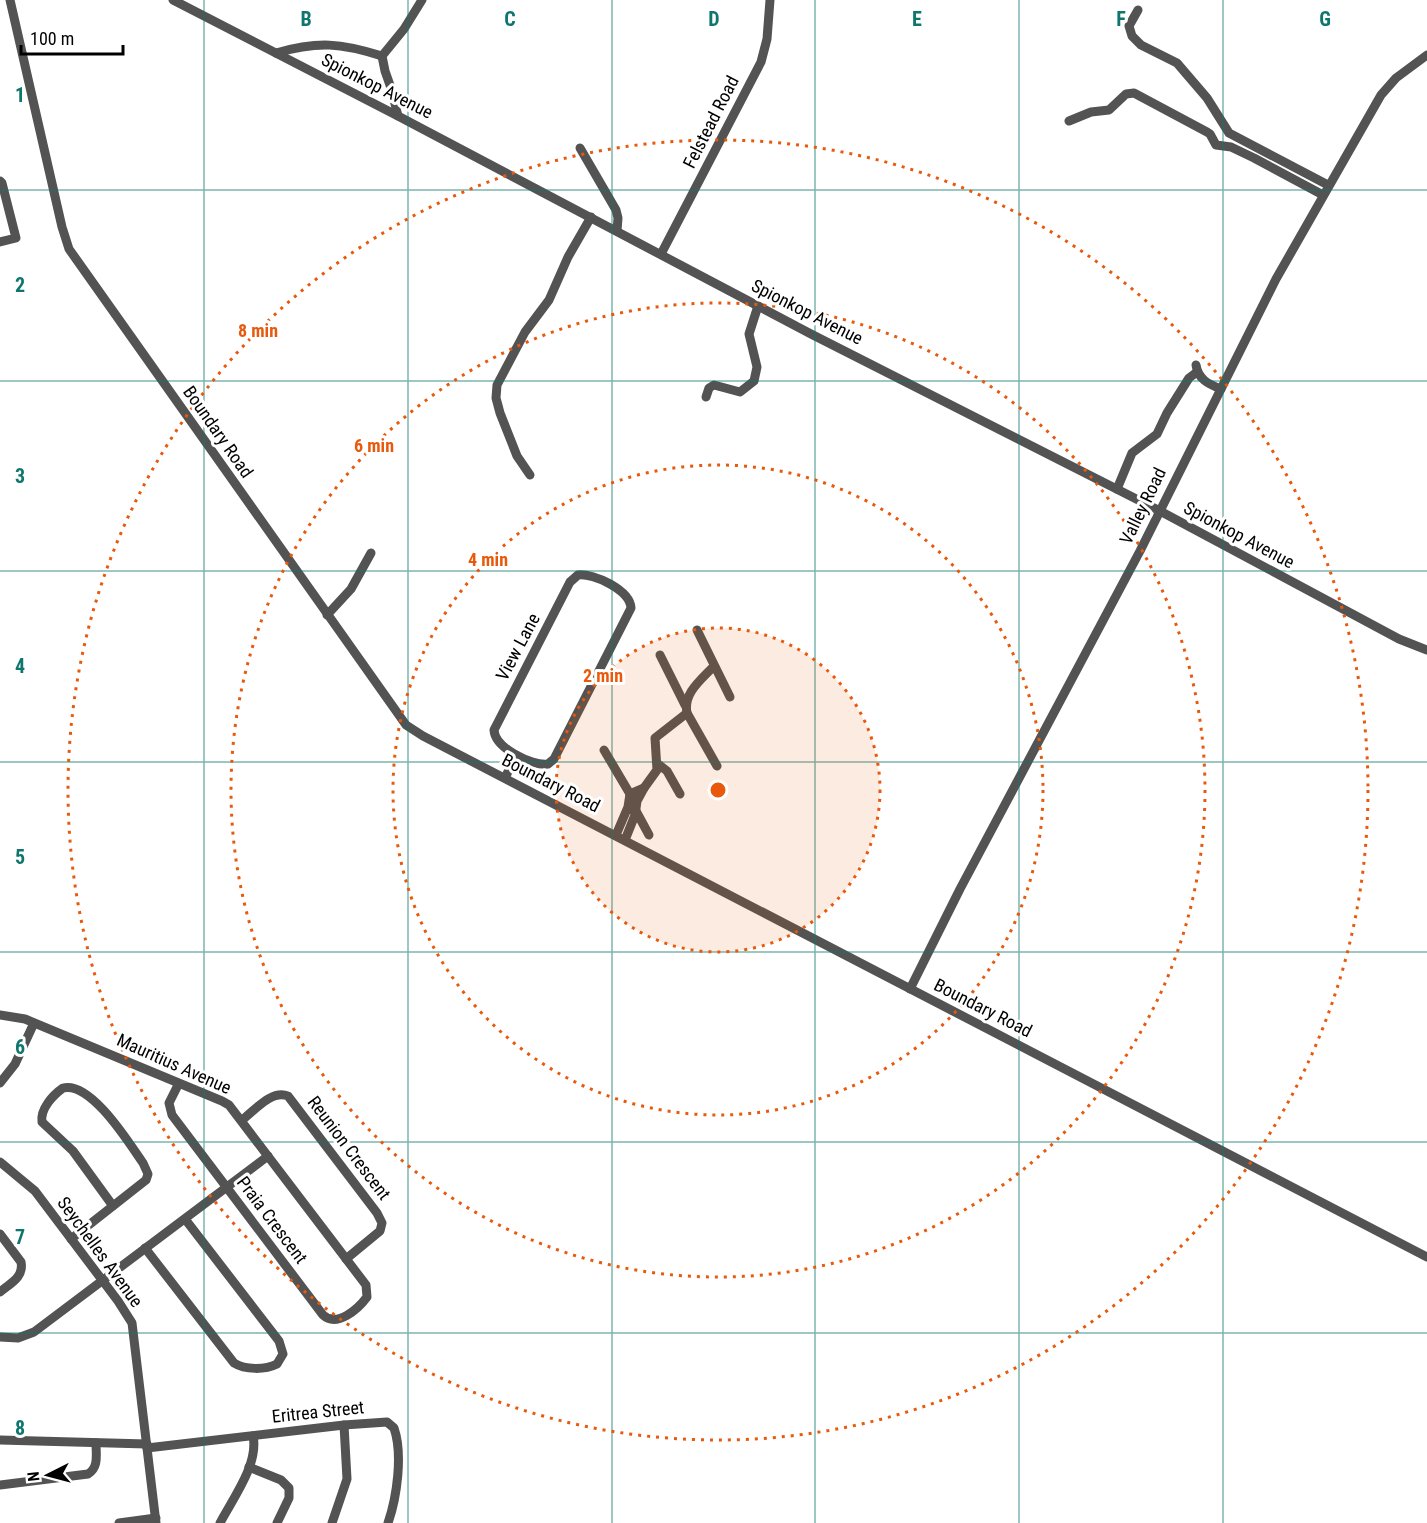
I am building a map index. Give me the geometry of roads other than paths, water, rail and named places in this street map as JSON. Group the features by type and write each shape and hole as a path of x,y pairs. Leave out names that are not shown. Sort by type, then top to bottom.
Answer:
{"street":[{"name":"Boundary Road","path":"10,0 69,249 406,725 415,732 1427,1257"},
{"name":"Spionkop Avenue","path":"173,0 758,306 1117,489 1399,639 1427,650"},
{"path":"398,116 382,56 422,0"},
{"name":"Felstead Road","path":"661,254 761,62 767,39 770,0"},
{"path":"1138,10 1129,26 1132,36 1141,45 1177,63 1207,98 1229,133 1329,185"},
{"path":"276,53 320,44 349,47 382,56"},
{"name":"Valley Road","path":"910,989 955,899 1160,512 1276,279 1381,95 1396,78 1427,54"},
{"path":"1069,121 1091,112 1109,110 1126,94 1134,93 1207,132 1216,145 1231,147 1323,195"},
{"path":"580,148 616,210 617,231"},
{"path":"0,181 16,238 0,242"},
{"path":"530,475 517,456 500,412 496,398 497,385 525,333 549,300 568,257 591,217"},
{"path":"706,397 709,388 714,385 740,392 754,381 757,367 750,330 758,306"},
{"path":"1117,489 1132,453 1157,434 1167,413 1196,368 1206,382 1221,389"},
{"path":"327,615 351,589 371,553"},
{"name":"View Lane","path":"584,574 607,579 627,596 631,605 628,616 597,672 552,763 539,765 516,755 495,738 495,727 573,578 584,574"},
{"path":"697,630 730,697"},
{"path":"660,655 717,766"},
{"path":"616,835 655,773 658,764 655,738 686,709 690,692 714,666"},
{"path":"604,750 630,794 632,809 625,840"},
{"path":"505,778 516,755"},
{"path":"658,764 667,771 680,794"},
{"path":"630,794 644,788"},
{"path":"632,809 649,835"},
{"name":"Mauritius Avenue","path":"0,1015 15,1016 34,1023 226,1103 242,1120 363,1281"},
{"path":"0,1083 15,1064 34,1023"},
{"name":"Praia Crescent","path":"179,1083 170,1100 170,1112 328,1320 341,1319 363,1302 368,1291 363,1281"},
{"path":"71,1239 113,1206 146,1180 147,1171 100,1106 76,1088 63,1088 55,1094 43,1111 42,1122 73,1151 113,1206"},
{"name":"Reunion Crescent","path":"242,1120 275,1095 288,1096 380,1217 382,1228 346,1259"},
{"path":"0,1337 18,1338 31,1334 268,1156"},
{"name":"Seychelles Avenue","path":"0,1162 31,1187 123,1308 133,1327 156,1521"},
{"path":"145,1248 234,1363 242,1367 258,1368 278,1364 283,1354 279,1341 185,1219"},
{"path":"0,1234 21,1262 22,1268 18,1278 0,1292"},
{"name":"Eritrea Street","path":"0,1440 147,1446 383,1422 391,1424 394,1428 398,1446 396,1491 388,1523"},
{"path":"332,1523 347,1479 344,1425"},
{"path":"220,1523 249,1467 254,1452 253,1436"},
{"path":"0,1485 88,1474 96,1465 96,1443"},
{"path":"249,1467 281,1480 289,1488 289,1498 277,1523"},
{"path":"120,1523 156,1521"}]}
